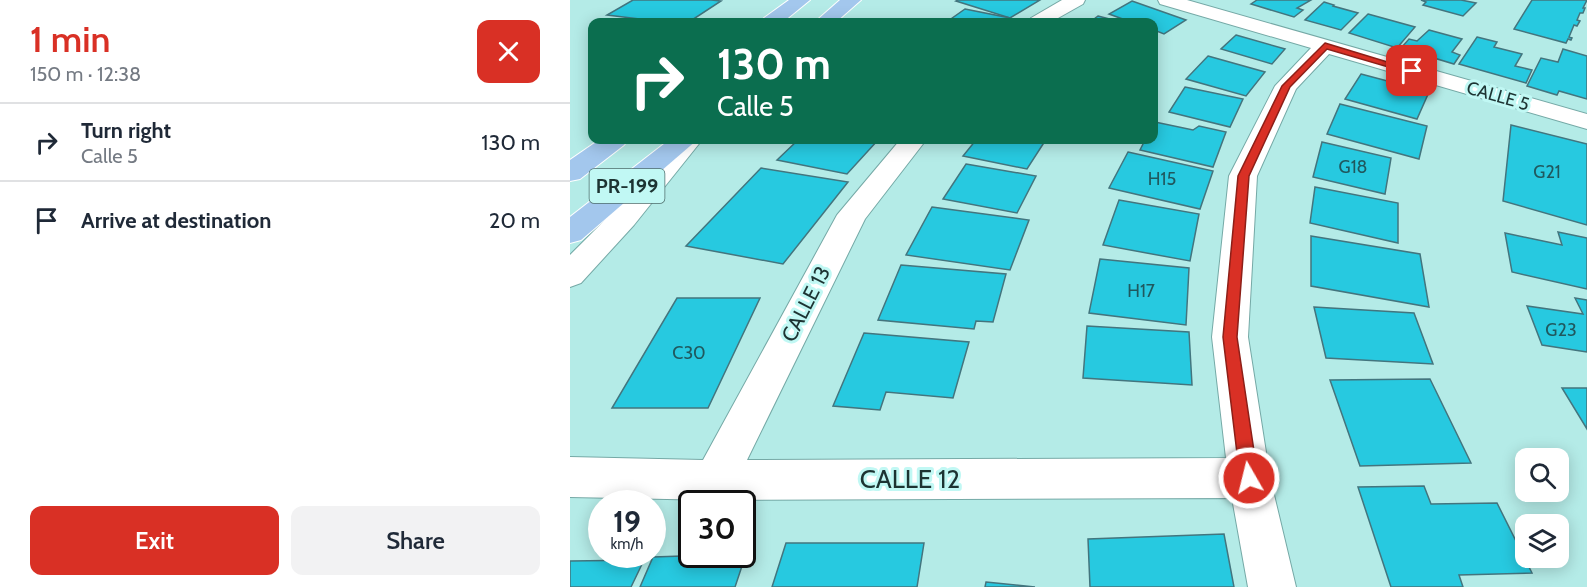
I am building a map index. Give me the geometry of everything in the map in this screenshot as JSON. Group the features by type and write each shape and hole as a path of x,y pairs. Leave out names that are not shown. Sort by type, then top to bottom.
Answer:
{"main road":[{"path":"776,18 801,0"},
{"path":"830,18 852,0"},
{"name":"PR-199","path":"570,173 610,144"},
{"name":"PR-199","path":"570,233 679,144"}],"street":[{"path":"1045,18 1076,0"},
{"name":"CALLE 5","path":"1167,0 1587,122"},
{"path":"1272,587 1249,478 1230,337 1243,176 1286,86 1325,46"},
{"path":"570,275 624,218 686,144"},
{"name":"CALLE 13","path":"715,480 852,215 911,144"},
{"name":"CALLE 12","path":"570,477 715,480 1249,478"}],"building":[{"path":"633,0 721,1 695,18 631,18 607,15"},
{"path":"1040,0 1010,18 956,1"},
{"path":"1257,0 1311,0 1297,8 1303,10 1294,17 1251,4"},
{"path":"1421,0 1461,0 1476,3 1463,16 1423,5 1426,2"},
{"path":"1532,0 1587,0 1583,13 1580,13 1577,20 1580,21 1577,26 1574,25 1569,37 1572,38 1571,40 1568,39 1566,43 1514,29"},
{"path":"1132,1 1186,20 1164,34 1158,32 1158,18 1120,18 1109,14"},
{"path":"1324,2 1358,13 1341,30 1305,20"},
{"path":"965,9 1010,18 952,18"},
{"path":"1368,14 1415,27 1397,48 1349,33"},
{"path":"1429,30 1462,39 1452,52 1460,55 1454,64 1401,48 1409,39 1417,41"},
{"path":"1236,35 1285,49 1272,64 1221,49"},
{"path":"1477,37 1497,42 1494,47 1522,54 1515,66 1532,70 1526,83 1459,64"},
{"path":"1563,49 1587,56 1587,99 1559,91 1557,95 1527,86 1541,58 1558,62"},
{"path":"1208,56 1265,72 1246,96 1186,79"},
{"path":"1361,74 1429,92 1417,119 1345,99"},
{"path":"1185,87 1243,99 1230,127 1169,112"},
{"path":"1340,104 1427,126 1419,159 1327,134"},
{"path":"1158,123 1193,130 1199,126 1226,132 1213,167 1140,150 1143,144 1158,144"},
{"path":"1511,125 1587,144 1587,225 1503,201"},
{"path":"1322,142 1391,158 1385,194 1313,177"},
{"path":"794,144 874,144 847,174 777,160"},
{"path":"973,144 1043,144 1027,169 963,156"},
{"path":"1128,152 1213,171 1200,209 1109,188"},
{"path":"966,164 1036,176 1017,213 943,199"},
{"path":"761,168 848,182 783,264 686,246"},
{"path":"1315,187 1398,203 1398,243 1310,223"},
{"path":"1119,200 1199,214 1190,261 1103,245"},
{"path":"932,207 1029,220 1010,270 906,255"},
{"path":"1558,232 1587,238 1587,289 1512,272 1505,233 1562,245"},
{"path":"1311,236 1420,254 1429,307 1311,286"},
{"path":"1100,259 1189,268 1186,325 1089,313"},
{"path":"901,265 1006,274 993,322 976,321 974,329 878,320"},
{"path":"677,298 760,298 708,408 612,408"},
{"path":"1575,298 1587,300 1587,352 1542,345 1527,306 1583,314"},
{"path":"1314,307 1414,313 1433,364 1326,358"},
{"path":"1087,326 1189,332 1192,385 1083,378"},
{"path":"864,333 969,342 953,398 886,392 880,410 833,406"},
{"path":"1430,379 1471,463 1360,466 1330,380"},
{"path":"1562,388 1587,388 1587,429"},
{"path":"1424,486 1431,504 1497,503 1515,539 1515,568 1530,568 1532,573 1459,575 1463,587 1391,587 1358,487"},
{"path":"1224,534 1234,587 1090,587 1088,539"},
{"path":"786,543 924,543 917,587 772,587"},
{"path":"678,556 678,568 741,568 735,587 640,587 648,568 666,568 666,557"},
{"path":"570,561 588,561 588,568 640,568 631,587 570,587"},
{"path":"986,582 1035,587 985,587"}],"route":[{"path":"1249,478 1230,337 1243,176 1286,86 1325,46 1412,71"}]}
